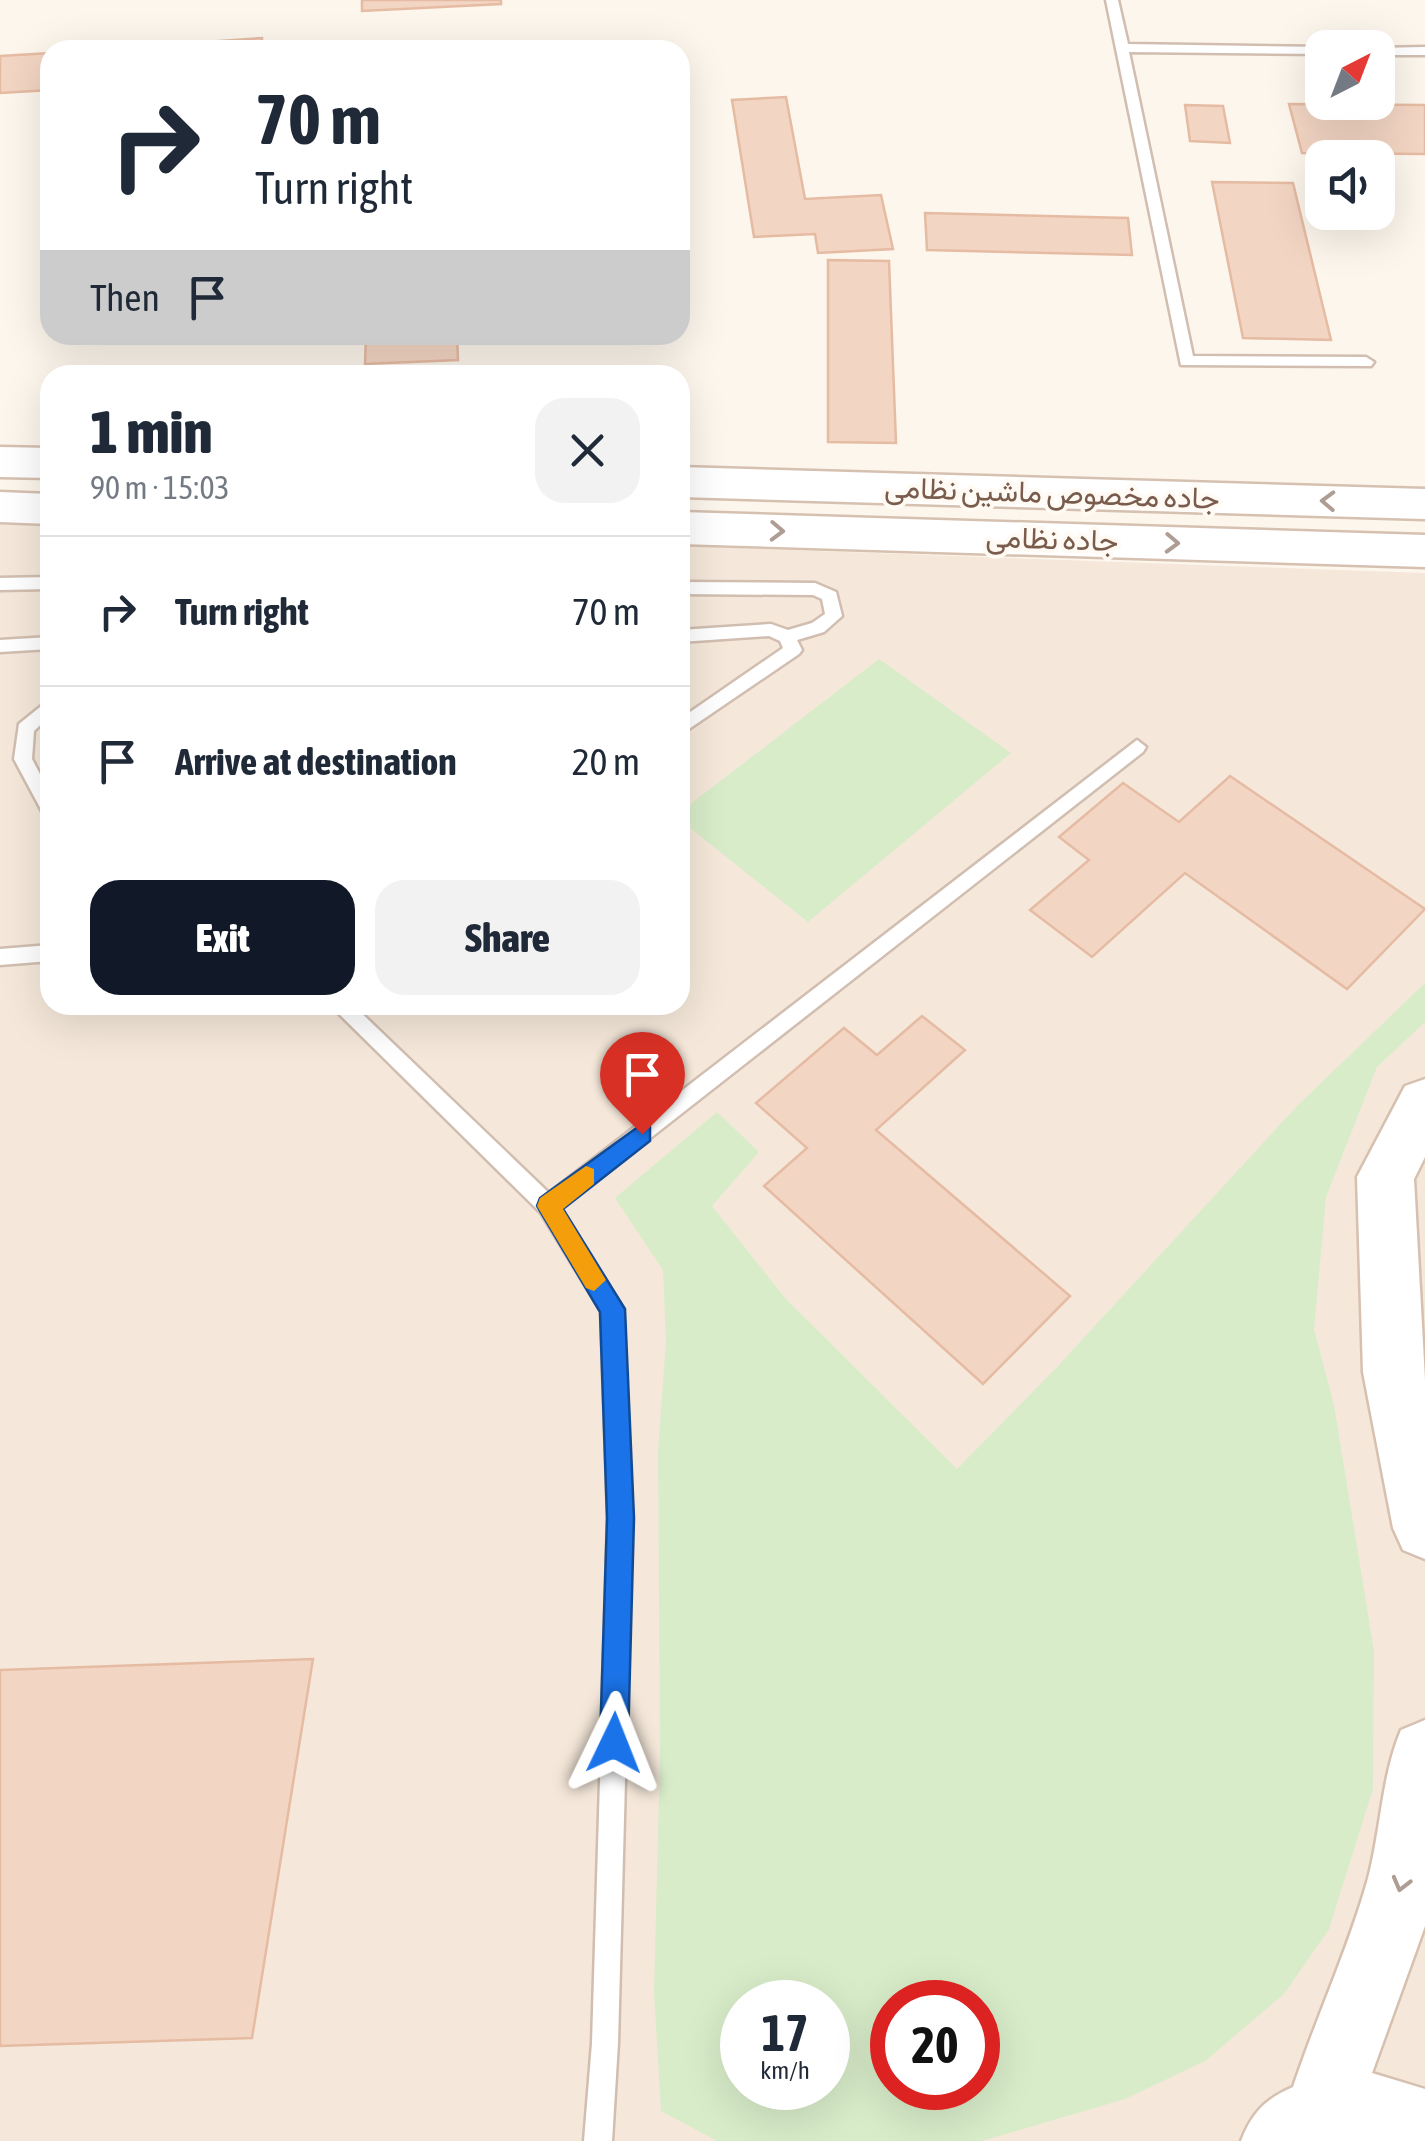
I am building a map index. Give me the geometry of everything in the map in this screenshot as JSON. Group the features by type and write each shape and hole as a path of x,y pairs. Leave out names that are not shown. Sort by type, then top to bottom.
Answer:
{"street":[{"path":"0,462 40,463"},
{"name":"جاده مخصوص ماشین نظامی","path":"690,482 1425,504"},
{"path":"0,508 40,509"},
{"name":"جاده نظامی","path":"690,528 1425,551"},
{"path":"1425,1103 1386,1177 1393,1372 1425,1528"},
{"path":"1286,2133 1352,2016 1388,1932 1414,1836 1425,1754"},
{"path":"1286,2133 1366,2108 1412,2120 1425,2128"}],"lane":[{"path":"1112,0 1186,361 1366,362"},
{"path":"1122,48 1305,50"},
{"path":"1395,50 1425,51"},
{"path":"0,584 40,584"},
{"path":"690,588 815,589 830,596 834,616 818,628 786,637"},
{"path":"690,635 771,630 786,637 793,650 690,722"},
{"path":"0,646 40,643"},
{"path":"690,714 700,716"},
{"path":"40,716 25,730 23,759 40,791"},
{"path":"548,1206 1138,747"},
{"path":"0,957 40,954"},
{"path":"350,1015 548,1206 612,1309 620,1518 606,2024 598,2141"}],"shaded area":[{"path":"0,522 40,524 40,1015 690,1015 690,546 1425,573 1425,2141 0,2141"}],"green space":[{"path":"879,659 1011,753 808,922 690,828 690,804"},
{"path":"1425,983 1425,1022 1377,1067 1326,1197 1314,1329 1334,1405 1374,1651 1373,1789 1329,1929 1284,1994 1205,2061 1125,2099 982,2141 717,2141 661,2111 654,1992 660,1754 658,1451 666,1341 663,1270 615,1198 717,1112 759,1152 712,1206 785,1298 957,1469 1058,1366 1297,1106"}],"building":[{"path":"362,0 501,0 501,4 362,11"},
{"path":"40,54 40,91 0,93 0,56"},
{"path":"786,97 805,199 881,195 893,249 818,253 815,234 754,237 732,100"},
{"path":"1289,104 1305,104 1305,120 1395,120 1395,105 1425,105 1425,154 1395,154 1395,140 1305,140 1302,153"},
{"path":"1185,105 1223,106 1230,143 1190,141"},
{"path":"1212,182 1293,183 1331,340 1243,338"},
{"path":"925,213 1128,218 1132,255 927,250"},
{"path":"828,260 889,261 896,443 828,442"},
{"path":"366,345 457,345 458,360 365,364"},
{"path":"1230,776 1425,909 1347,989 1185,873 1092,957 1030,910 1089,860 1059,837 1123,783 1179,822"},
{"path":"922,1016 965,1050 876,1130 1070,1296 983,1384 764,1186 807,1148 756,1103 844,1028 877,1055"},
{"path":"313,1659 252,2038 0,2046 0,1670"}],"slow traffic":[{"path":"586,1177 548,1206 594,1280"}],"route":[{"path":"614,1743 620,1518 612,1309 548,1206 642,1134"}]}
